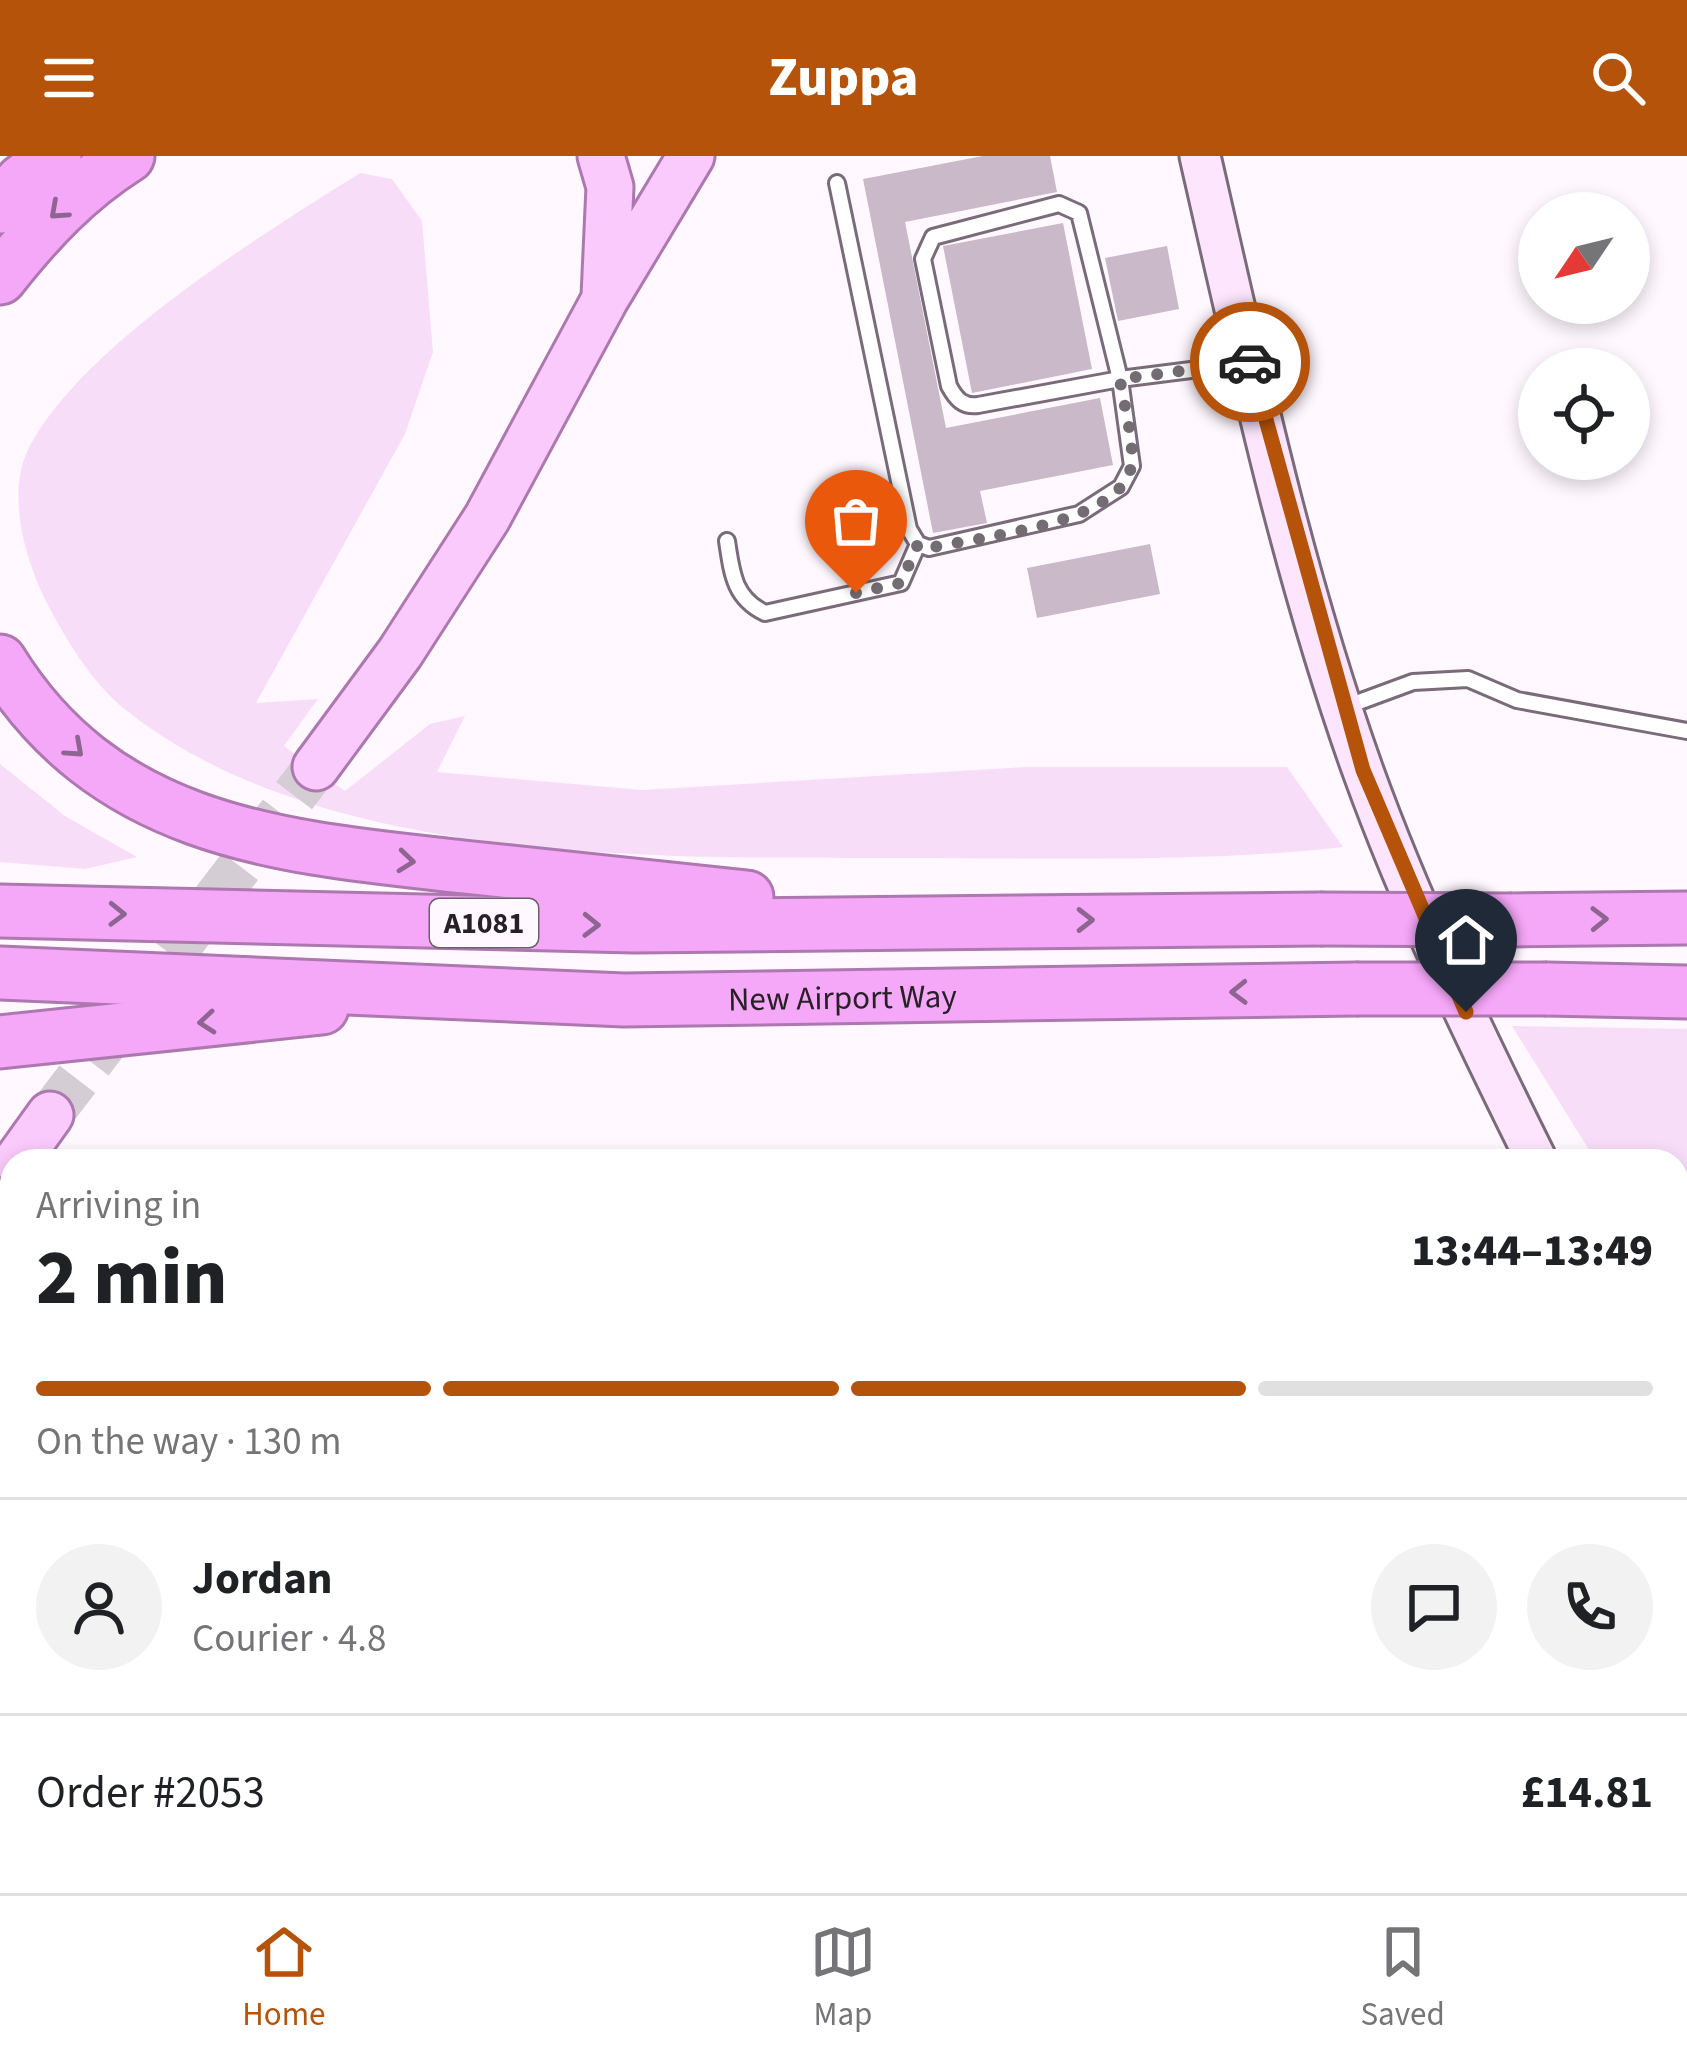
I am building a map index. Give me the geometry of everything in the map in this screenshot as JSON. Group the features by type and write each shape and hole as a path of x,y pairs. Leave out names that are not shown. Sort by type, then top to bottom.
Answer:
{"highway":[{"path":"0,207 22,181 55,156"},
{"path":"0,278 42,225 96,176 128,156"},
{"name":"A1081","path":"0,661 28,707 94,766 192,819 290,848 968,921"},
{"name":"A1081","path":"0,911 634,926 1687,918"},
{"name":"New Airport Way","path":"0,973 624,1000 884,1000 1357,989 1687,992"},
{"name":"A1081","path":"0,1042 448,992"}],"main road":[{"path":"601,156 610,187 605,299"},
{"path":"316,767 400,653 487,518 605,299 691,156"},
{"path":"25,1149 50,1115"}],"street":[{"path":"1200,156 1343,708 1402,869 1531,1149"}],"lane":[{"path":"837,183 909,529 918,544 929,548 1079,514 1103,504 1121,488 1132,466 1120,379 1087,232 1070,206 1059,204 932,238 923,259 957,400 979,405 1120,379 1251,362"},
{"path":"728,542 732,577 745,604 765,614 901,583 918,544"},
{"path":"1343,708 1413,682 1468,679 1517,700 1687,730"}],"shaded area":[{"path":"360,173 392,179 422,221 433,352 405,434 256,703 318,699 284,746 345,791 430,724 465,716 437,772 642,790 1027,767 1287,767 1343,847 1183,858 820,858 610,853 503,843 397,826 296,799 204,760 122,707 70,644 32,568 19,507 28,450 53,411 130,333 226,260"},
{"path":"0,764 65,816 137,857 85,869 0,862"},
{"path":"1512,1026 1687,1029 1687,1149 1589,1149"}],"building":[{"path":"983,156 1050,156 1057,192 905,222 946,428 1100,398 1113,465 980,491 987,523 933,533 863,179"},
{"path":"1063,223 1092,369 972,393 943,246"},
{"path":"1167,246 1179,309 1118,321 1105,258"},
{"path":"1150,544 1160,594 1037,618 1027,568"}],"tunnel":[{"path":"50,1115 316,767"}],"way so far":[{"path":"856,593 901,583 918,544 929,548 1079,514 1103,504 1121,488 1132,466 1120,379 1250,362"}],"route":[{"path":"1250,362 1319,627 1363,770 1466,1012"}]}
